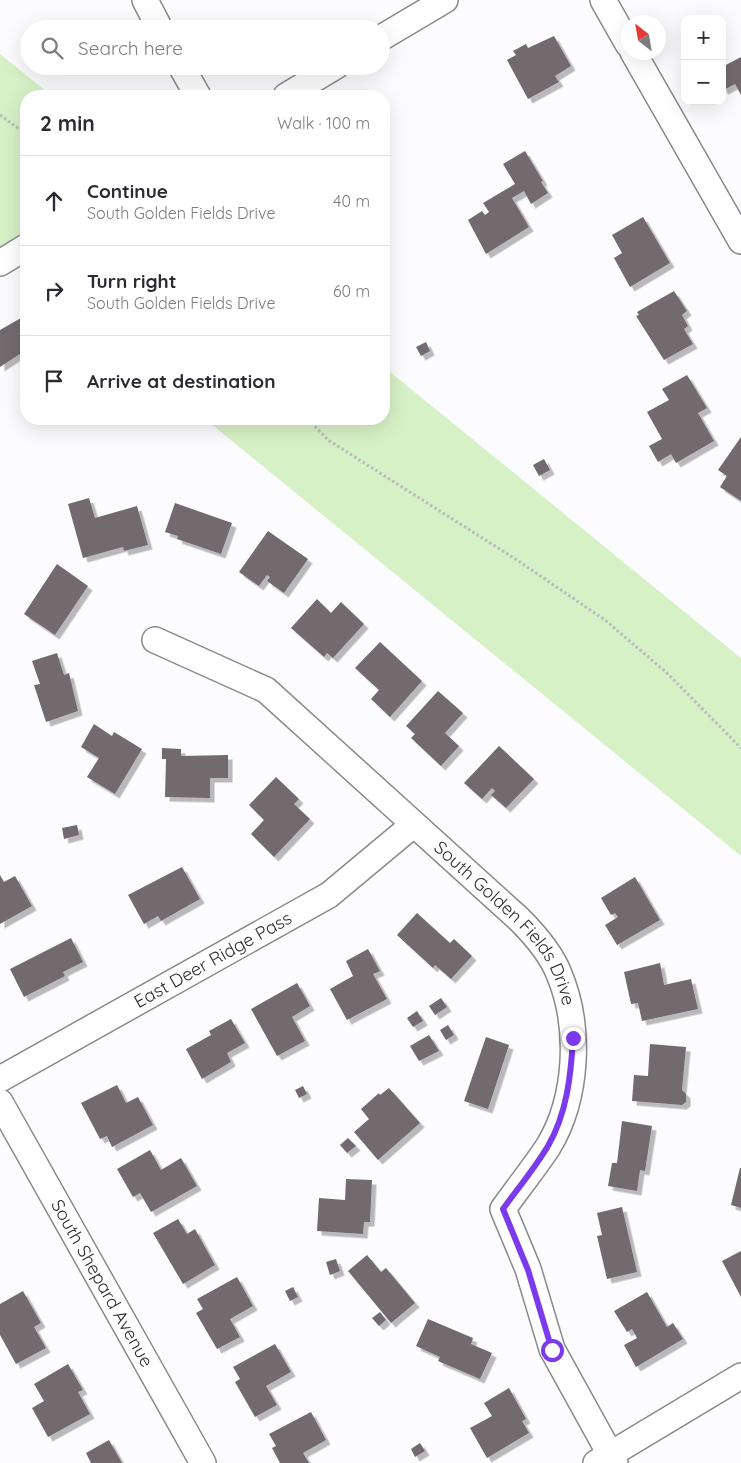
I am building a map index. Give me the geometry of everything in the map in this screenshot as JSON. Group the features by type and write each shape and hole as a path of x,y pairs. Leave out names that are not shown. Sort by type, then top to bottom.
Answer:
{"street":[{"path":"144,0 155,20"},
{"path":"390,33 445,0"},
{"path":"603,0 621,32"},
{"path":"638,60 741,240"},
{"path":"186,75 195,90"},
{"path":"296,90 321,75"},
{"path":"0,262 20,250"},
{"name":"South Golden Fields Drive","path":"156,640 266,690 413,825 520,919 539,940 559,973 569,1002 573,1038 571,1077 563,1113 548,1146 503,1209 528,1270 552,1350 607,1460"},
{"name":"East Deer Ridge Pass","path":"0,1079 329,895 413,825"},
{"name":"South Shepard Avenue","path":"0,1102 203,1463"},
{"path":"607,1460 741,1376"}],"path":[{"path":"0,115 20,130"},
{"path":"314,425 328,440 517,560 605,620 667,673 741,748"}],"green space":[{"path":"0,54 20,70 20,75 26,75 45,90 20,90 20,236 0,248"},
{"path":"390,372 741,658 741,856 212,425 390,425"}],"building":[{"path":"554,36 571,66 555,76 559,82 528,99 507,60 516,55 513,51 526,44 528,48"},
{"path":"741,57 741,95 735,84 726,89 726,65"},
{"path":"525,151 548,193 531,204 524,191 512,198 529,227 486,254 468,220 482,211 485,215 489,212 483,203 515,184 503,164"},
{"path":"643,217 670,263 630,287 614,258 622,253 612,235"},
{"path":"674,291 687,311 682,315 688,326 684,329 693,344 664,360 636,316 639,315 637,312"},
{"path":"20,319 20,354 0,367 0,330"},
{"path":"426,342 430,351 421,356 416,347"},
{"path":"687,375 707,408 698,413 714,441 676,463 671,454 658,462 649,446 662,439 647,412 669,400 662,389"},
{"path":"741,437 741,501 720,487 727,476 718,470"},
{"path":"544,459 550,470 539,476 533,465"},
{"path":"89,498 95,518 137,506 148,545 124,551 123,547 83,558 68,504"},
{"path":"175,503 232,523 221,554 177,539 178,536 165,532"},
{"path":"268,531 308,559 284,593 267,581 270,577 267,575 259,586 239,572"},
{"path":"57,564 88,586 55,635 24,614"},
{"path":"317,599 331,613 341,602 364,624 333,658 327,653 324,657 291,628"},
{"path":"380,642 422,681 390,717 371,699 379,690 355,668"},
{"path":"57,653 64,675 69,673 78,711 46,722 34,685 40,684 32,661"},
{"path":"438,691 463,713 445,733 459,746 441,766 411,738 415,734 406,726"},
{"path":"94,724 112,736 114,732 142,749 115,794 87,777 99,758 81,747"},
{"path":"499,746 534,779 506,808 491,795 495,791 492,788 482,799 464,783"},
{"path":"162,748 181,749 181,756 228,755 228,778 210,778 210,798 165,797 166,759 162,759"},
{"path":"276,777 299,799 294,804 310,819 274,857 251,834 264,820 249,805"},
{"path":"77,825 79,835 64,839 62,828"},
{"path":"182,867 200,899 161,921 158,916 144,924 128,895"},
{"path":"0,875 4,882 15,876 32,906 0,924"},
{"path":"635,877 660,920 617,945 605,925 618,917 615,913 611,915 601,898"},
{"path":"417,913 450,943 454,939 472,956 451,979 435,965 433,968 397,935"},
{"path":"71,938 83,962 63,972 65,976 24,997 10,969"},
{"path":"368,949 380,971 373,974 387,999 347,1020 330,989 353,976 346,961"},
{"path":"660,963 664,985 691,979 698,1009 642,1021 638,1003 631,1004 624,972"},
{"path":"297,983 310,1006 292,1017 305,1041 277,1056 251,1009"},
{"path":"441,998 447,1007 435,1015 429,1006"},
{"path":"417,1011 423,1021 413,1027 407,1018"},
{"path":"231,1019 245,1043 227,1053 231,1062 202,1079 186,1049 211,1035 209,1031"},
{"path":"448,1025 454,1035 446,1040 440,1030"},
{"path":"429,1035 439,1051 419,1061 410,1046"},
{"path":"486,1037 509,1045 488,1109 464,1101"},
{"path":"650,1044 686,1047 682,1090 686,1094 686,1102 682,1105 632,1101 634,1075 648,1076"},
{"path":"117,1085 126,1103 138,1097 153,1125 112,1147 107,1136 100,1139 81,1103"},
{"path":"303,1086 307,1094 299,1098 295,1090"},
{"path":"389,1088 420,1123 378,1160 354,1132 369,1119 361,1109 379,1093 380,1095"},
{"path":"622,1121 652,1126 645,1171 640,1170 637,1191 608,1186 612,1163 617,1163"},
{"path":"348,1138 356,1146 347,1153 340,1145"},
{"path":"150,1150 161,1170 181,1158 197,1186 151,1212 140,1193 133,1197 117,1169"},
{"path":"741,1168 741,1208 731,1205"},
{"path":"346,1179 372,1180 370,1222 364,1222 363,1234 317,1231 319,1198 345,1200"},
{"path":"622,1207 637,1272 607,1279 597,1236 602,1235 597,1213"},
{"path":"178,1219 187,1234 195,1229 215,1265 183,1284 153,1233"},
{"path":"741,1251 741,1297 722,1261"},
{"path":"367,1255 381,1272 386,1268 415,1303 391,1323 348,1271"},
{"path":"336,1259 340,1271 330,1275 326,1262"},
{"path":"237,1277 253,1306 230,1319 240,1337 217,1349 196,1313 203,1309 197,1299"},
{"path":"293,1287 298,1297 290,1301 285,1291"},
{"path":"23,1291 41,1323 34,1327 46,1348 16,1364 0,1335 0,1304"},
{"path":"647,1292 667,1327 673,1323 683,1339 636,1367 624,1345 637,1338 632,1329 627,1332 614,1311"},
{"path":"380,1312 386,1320 379,1326 372,1318"},
{"path":"428,1319 473,1338 471,1344 492,1353 480,1379 438,1361 440,1357 416,1346"},
{"path":"275,1344 291,1372 266,1386 277,1405 255,1417 235,1382 240,1379 233,1367"},
{"path":"68,1364 83,1390 78,1392 90,1414 48,1437 32,1408 44,1401 34,1384"},
{"path":"509,1388 526,1419 522,1421 529,1433 487,1458 470,1428 492,1416 484,1403"},
{"path":"311,1412 326,1440 303,1453 309,1463 280,1463 272,1448 276,1446 269,1434"},
{"path":"109,1440 122,1463 91,1463 86,1453"},
{"path":"420,1443 425,1451 415,1457 411,1449"}],"route":[{"path":"552,1350 528,1270 503,1209 548,1146 563,1113 571,1077 573,1038"}]}
